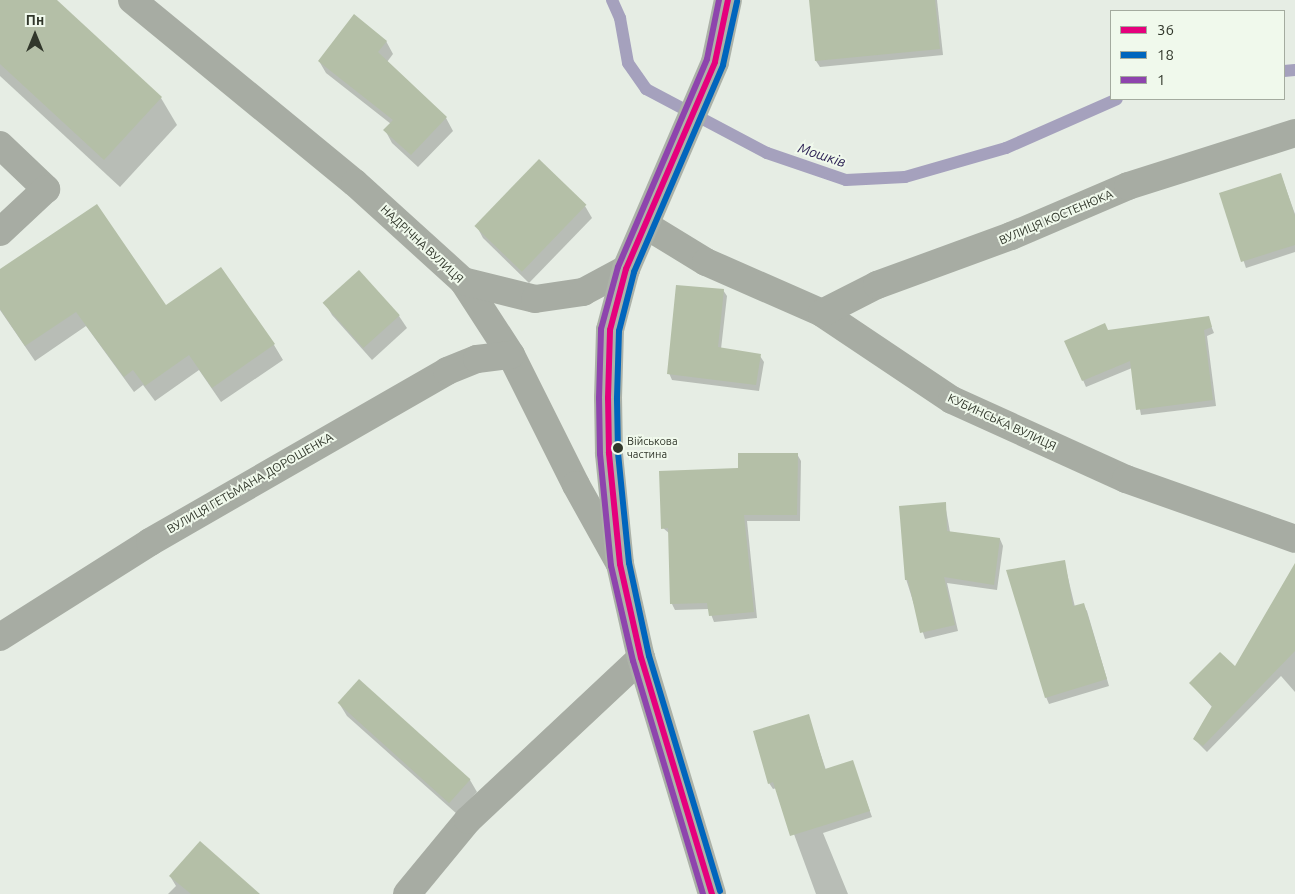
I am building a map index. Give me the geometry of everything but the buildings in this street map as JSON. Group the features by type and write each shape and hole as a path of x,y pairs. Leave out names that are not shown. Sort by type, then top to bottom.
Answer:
{"main road":[{"path":"712,894 642,658 620,564 609,452 608,398 610,330 626,269 647,226 715,62 728,0"}],"street":[{"name":"НАДРІЧНА ВУЛИЦЯ","path":"132,0 355,183 463,281 511,355 576,485 620,564"},
{"name":"ВУЛИЦЯ КОСТЕНЮКА","path":"822,313 877,285 1010,236 1128,186 1295,133"},
{"path":"0,145 46,188 0,232"},
{"name":"КУБИНСЬКА ВУЛИЦЯ","path":"647,226 706,262 822,313 952,400 1126,479 1295,539"},
{"path":"463,281 536,299 583,292 626,269"},
{"name":"ВУЛИЦЯ ГЕТЬМАНА ДОРОШЕНКА","path":"0,638 150,542 447,371 477,359 511,355"},
{"path":"407,894 468,820 642,658"}],"waterway":[{"name":"Мошків","path":"612,0 620,18 628,63 646,89 767,153 846,180 905,177 1006,148 1115,100"},
{"name":"Мошків","path":"1285,71 1295,70"}],"transit line":[{"name":"1","path":"703,894 633,661 611,566 600,454 599,398 601,329 618,267 707,59 719,0"},
{"name":"36","path":"712,894 641,658 620,564 609,453 608,398 610,330 626,269 715,62 728,0"},
{"name":"18","path":"720,891 649,656 629,563 618,452 617,398 619,331 634,272 723,65 737,2"}],"place":[{"name":"Військова частина","path":"618,448"}]}
